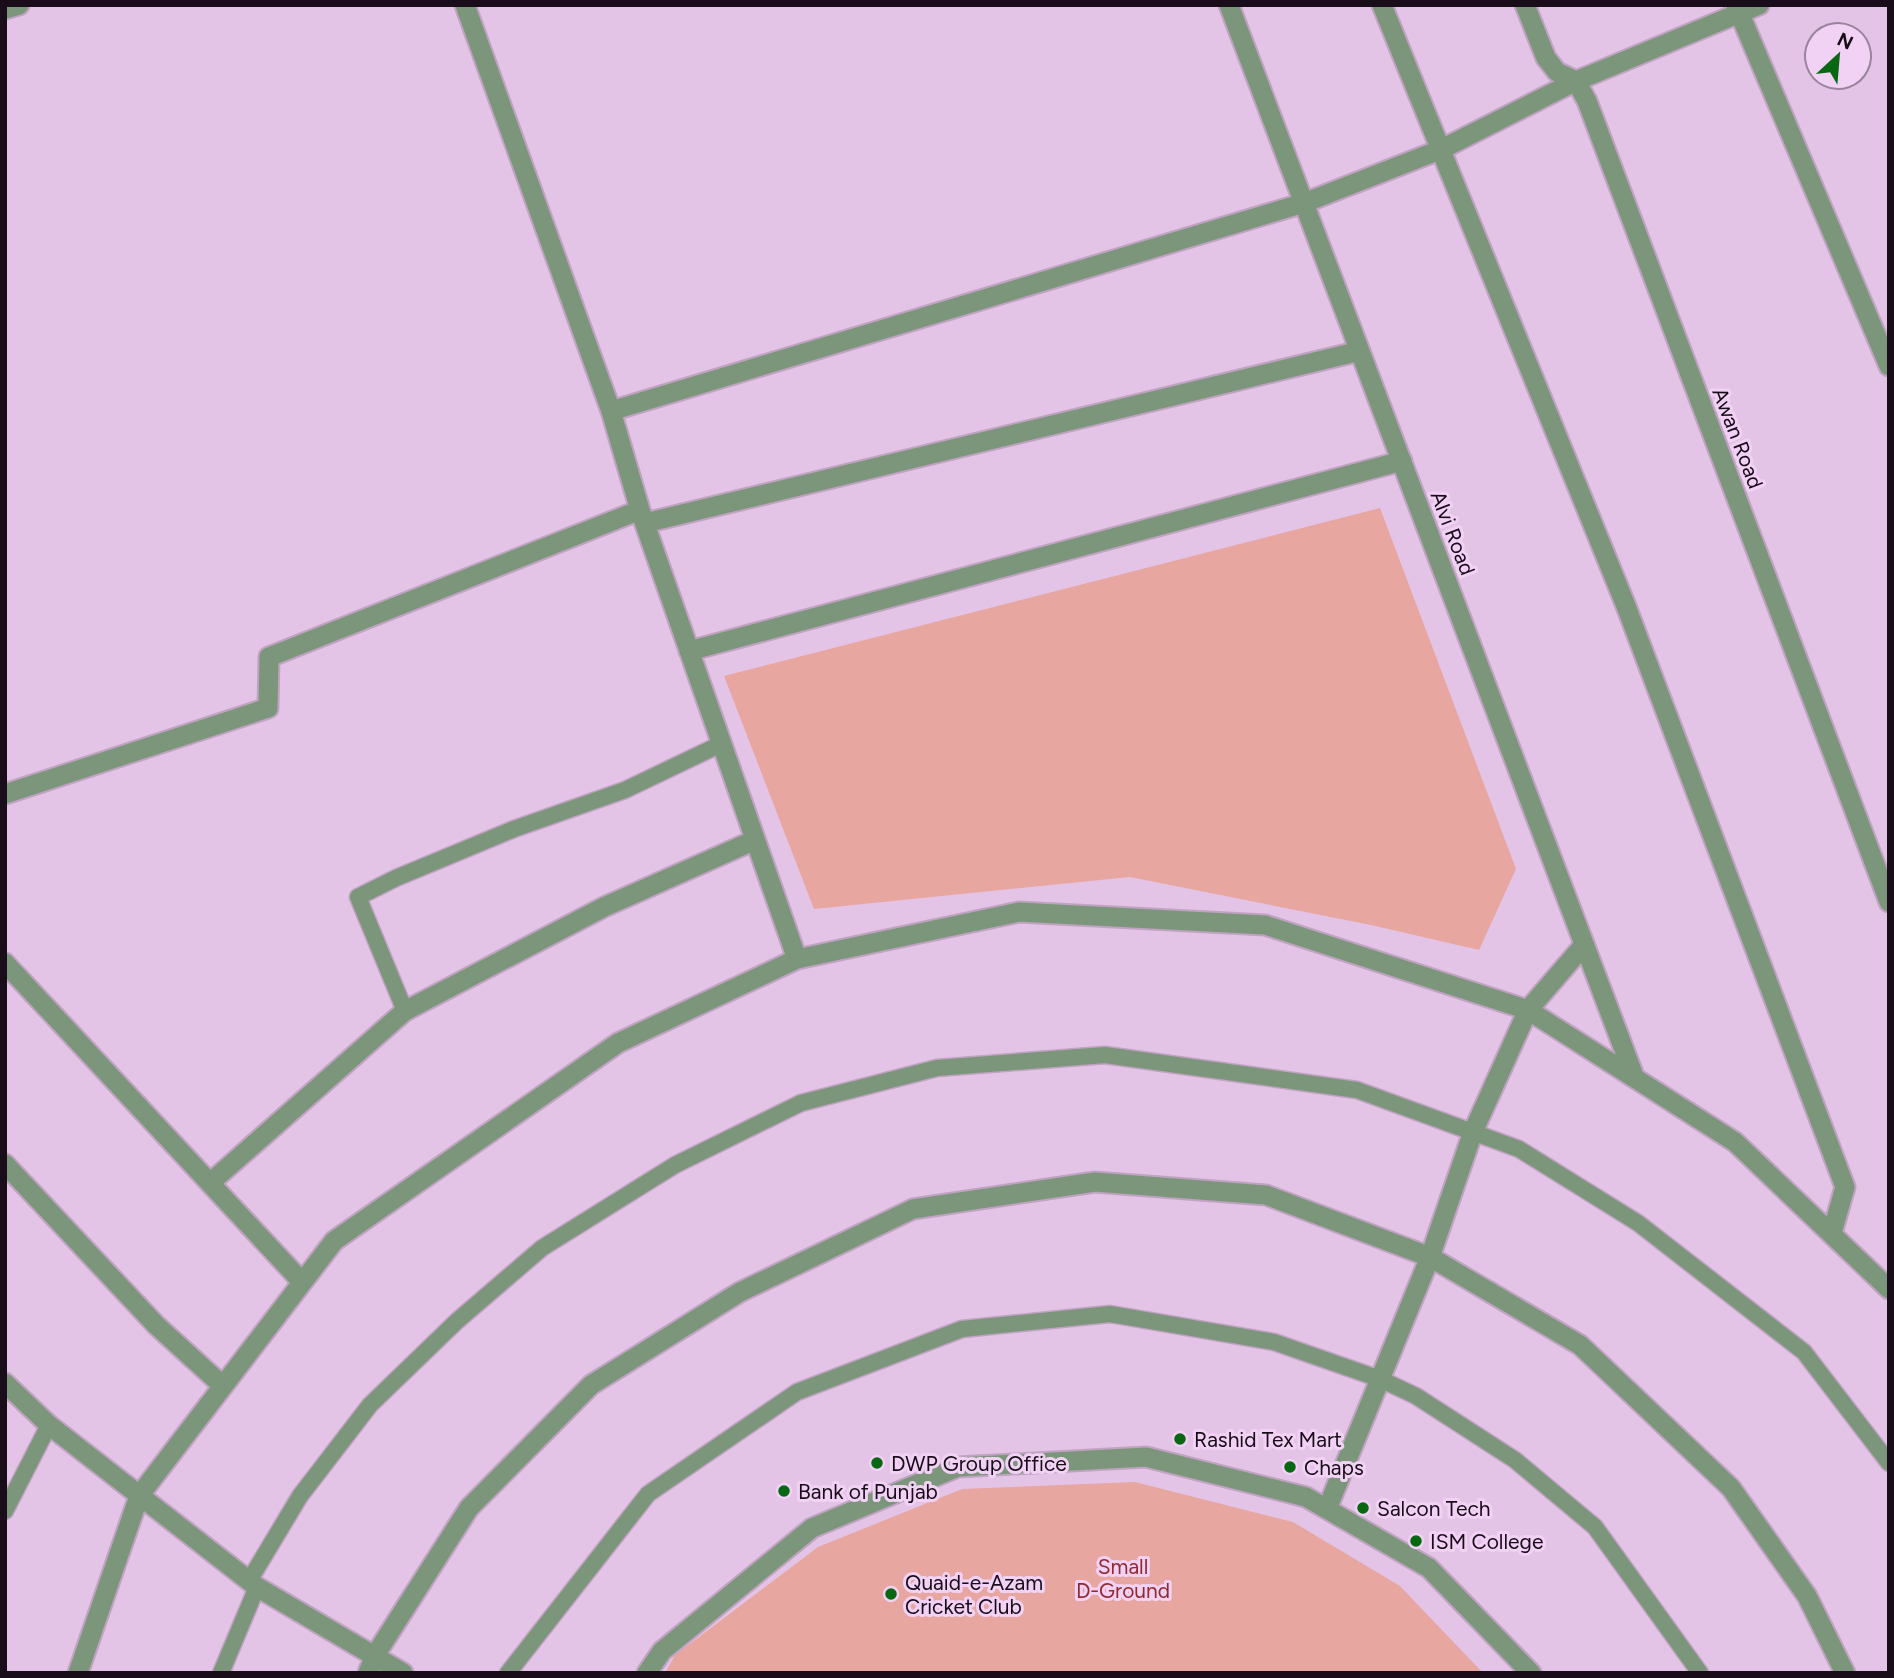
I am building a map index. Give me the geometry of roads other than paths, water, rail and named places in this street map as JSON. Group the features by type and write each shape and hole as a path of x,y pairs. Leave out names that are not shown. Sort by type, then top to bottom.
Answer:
{"street":[{"path":"5,9 19,5"},
{"path":"465,5 611,411 642,517 797,959"},
{"name":"Alvi Road","path":"1230,5 1634,1076"},
{"path":"1382,5 1626,606 1845,1187 1832,1233"},
{"name":"Awan Road","path":"1525,5 1546,58 1558,72 1576,81 1592,114 1889,902"},
{"path":"611,411 1304,203 1442,149 1576,81 1738,9 1759,5"},
{"path":"1738,9 1889,366"},
{"path":"5,794 268,708 269,657 642,517 1360,351"},
{"path":"689,651 1402,461"},
{"path":"210,1183 405,1011 604,906 755,840"},
{"path":"78,1673 139,1496 334,1241 618,1043 797,959 1019,912 1265,925 1528,1010 1735,1143 1889,1289"},
{"path":"1327,1509 1430,1257 1473,1132 1528,1010 1584,945"},
{"path":"5,962 302,1282"},
{"path":"5,1164 156,1325 223,1386"},
{"path":"371,1665 469,1508 591,1385 740,1292 913,1209 1095,1182 1266,1195 1430,1257 1580,1345 1731,1488 1807,1596 1845,1673"},
{"path":"5,1383 49,1425 253,1584 371,1665 403,1673"},
{"path":"647,1673 662,1651 813,1528 958,1466 1146,1457 1306,1497 1429,1568 1531,1673"}],"lane":[{"path":"405,1011 358,897 396,878 514,829 625,790 721,744"},
{"path":"221,1673 253,1584 300,1496 370,1405 466,1313 542,1248 675,1165 801,1103 937,1068 1105,1055 1357,1090 1519,1149 1638,1223 1804,1352 1889,1463"},
{"path":"508,1673 648,1494 797,1392 962,1329 1110,1314 1274,1342 1380,1379 1416,1395 1515,1460 1595,1527 1699,1673"},
{"path":"5,1511 49,1425"}],"place":[{"name":"Rashid Tex Mart","path":"1180,1439"},
{"name":"DWP Group Office","path":"877,1463"},
{"name":"Chaps","path":"1290,1467"},
{"name":"Bank of Punjab","path":"784,1491"},
{"name":"Salcon Tech","path":"1363,1508"},
{"name":"ISM College","path":"1416,1541"},
{"name":"Quaid-e-Azam Cricket Club","path":"891,1594"}],"park label":[{"name":"Small D-Ground","path":"1123,1578"}]}
